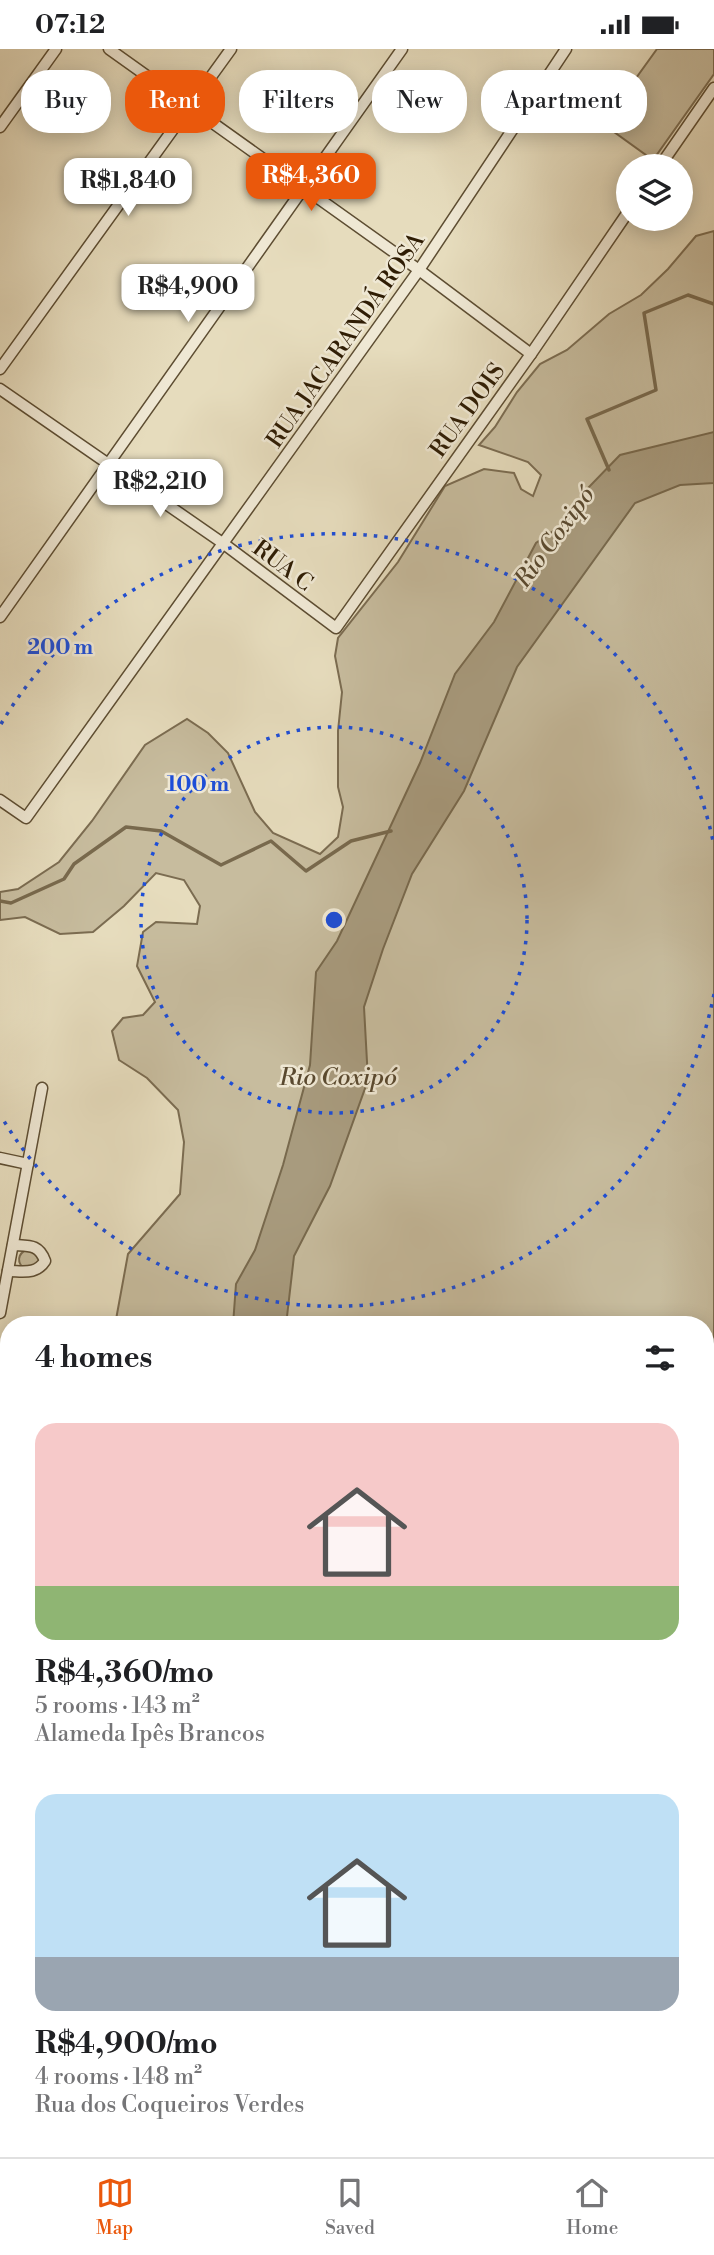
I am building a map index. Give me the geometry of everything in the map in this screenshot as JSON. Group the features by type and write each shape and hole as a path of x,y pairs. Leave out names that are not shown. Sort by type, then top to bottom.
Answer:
{"street":[{"path":"0,127 56,49"},
{"path":"109,49 137,70"},
{"path":"216,70 231,49"},
{"path":"0,617 402,49"},
{"name":"RUA JACARANDÁ ROSA","path":"0,800 26,818 419,270 566,49"},
{"path":"668,154 714,88"},
{"path":"0,369 170,133"},
{"path":"223,133 419,270 531,354"},
{"name":"RUA DOIS","path":"336,628 616,230"},
{"name":"RUA C","path":"0,389 224,544 336,628"},
{"path":"0,1313 42,1088"},
{"path":"0,1158 28,1164"},
{"path":"0,1248 37,1247 45,1261 40,1269 32,1272 8,1271"}],"shaded area":[{"path":"657,49 714,49 714,74 657,154 645,154 616,133 647,133 647,70 642,70"},
{"path":"714,231 714,1316 117,1316 128,1254 180,1194 184,1142 178,1110 147,1078 119,1060 112,1031 123,1018 143,1015 155,1002 137,966 143,932 156,922 197,924 200,906 184,880 156,873 124,906 93,932 60,934 25,917 0,920 0,892 18,889 59,862 92,821 145,745 187,719 208,733 228,753 255,812 273,833 320,854 338,837 343,807 338,787 338,731 342,692 335,656 338,638 398,562 445,486 484,469 514,473 521,489 533,496 541,475 528,462 479,445 540,364 567,350 609,314 641,295 696,236"},
{"path":"31,1248 41,1258 39,1265 23,1268 19,1261 20,1256"}],"water":[{"name":"Rio Coxipó","path":"714,432 714,483 680,485 635,503 517,667 464,791 412,874 383,949 364,1007 368,1080 330,1186 294,1256 287,1316 234,1316 236,1284 255,1250 283,1165 310,1065 316,972 337,941 420,763 455,674 494,622 536,543 575,516 587,489 620,455"}],"waterway":[{"path":"609,470 587,419 656,390 644,313 688,295 714,304"},
{"path":"0,901 11,903 64,879 74,864 126,827 161,831 221,865 271,841 306,871 351,841 391,831"}]}
